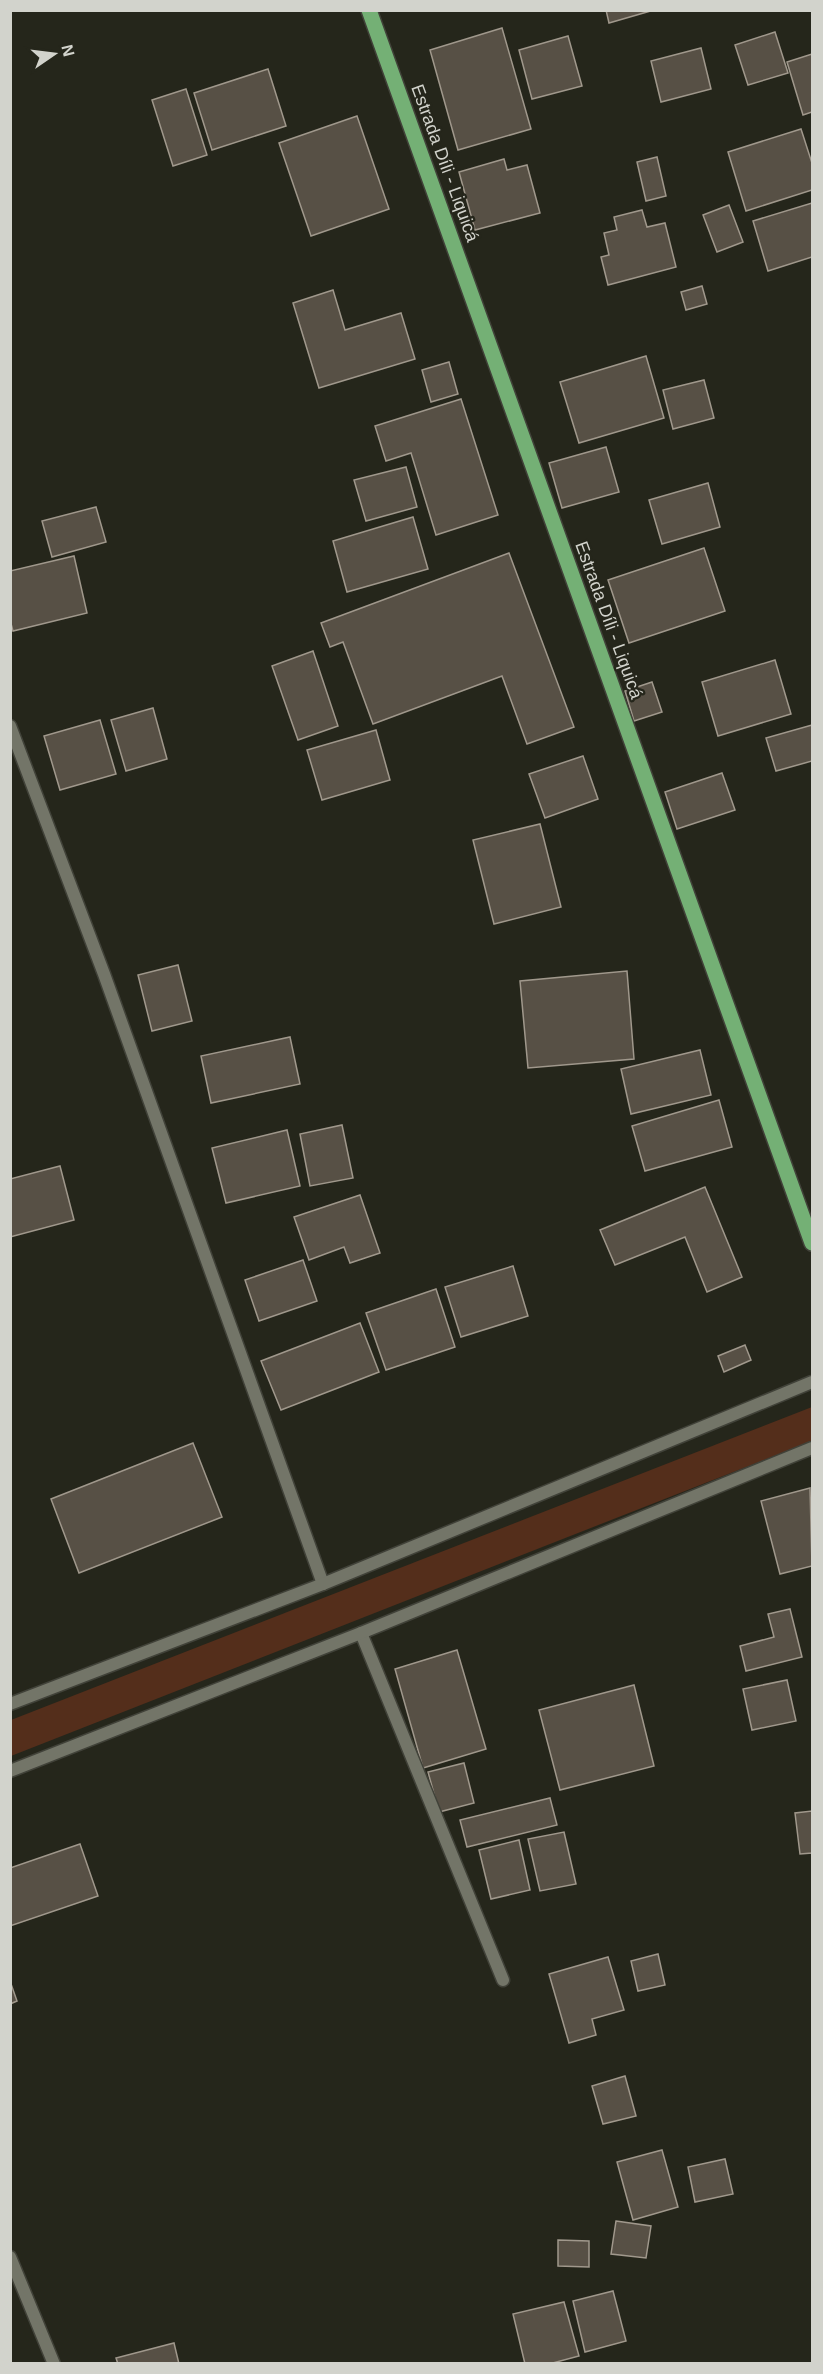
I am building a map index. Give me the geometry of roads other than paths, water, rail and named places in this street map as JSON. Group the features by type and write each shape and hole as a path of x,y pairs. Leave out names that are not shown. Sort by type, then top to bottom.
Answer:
{"main road":[{"name":"Estrada Díli - Liquicá","path":"369,10 813,1244"}],"street":[{"path":"10,726 104,974 323,1584"},
{"path":"10,1704 323,1584 813,1382"},
{"path":"10,1771 361,1633 813,1448"},
{"path":"361,1633 503,1980"},
{"path":"10,2257 54,2364"}]}
